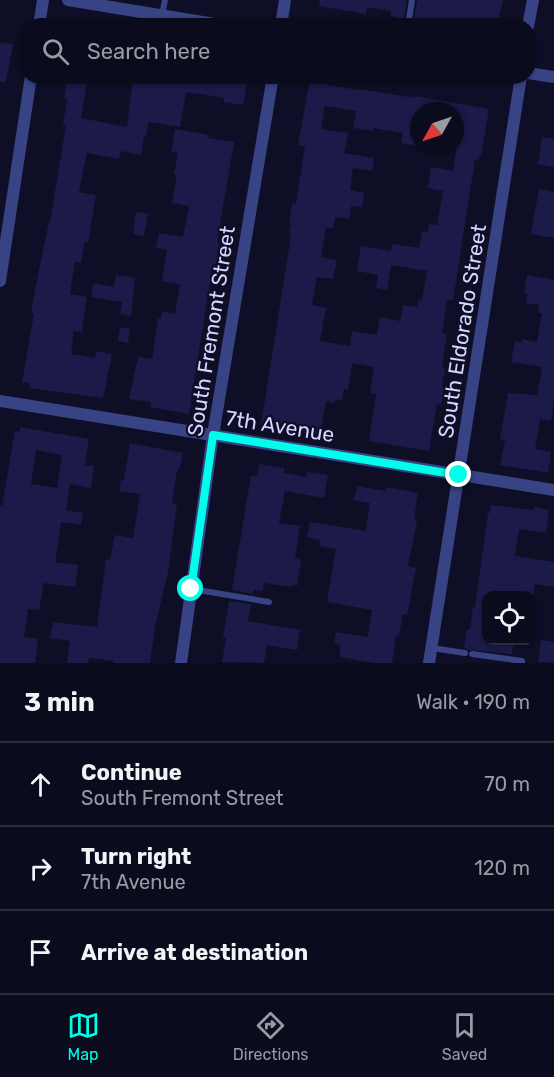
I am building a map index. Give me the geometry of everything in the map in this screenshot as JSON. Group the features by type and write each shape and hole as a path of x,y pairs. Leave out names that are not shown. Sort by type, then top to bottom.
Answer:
{"street":[{"path":"40,18 43,0"},
{"path":"68,0 180,18"},
{"path":"282,18 285,0"},
{"path":"530,18 533,0"},
{"path":"536,74 554,77"},
{"path":"0,281 30,84"},
{"name":"South Fremont Street","path":"181,663 213,435 272,84"},
{"name":"South Eldorado Street","path":"429,663 519,84"},
{"name":"7th Avenue","path":"0,400 554,490"}],"lane":[{"path":"162,15 165,0"},
{"path":"409,18 411,0"},
{"path":"191,589 269,602"},
{"path":"432,648 522,661 522,663"}],"building":[{"path":"320,0 407,0 404,18 391,16 391,11 367,7 366,14 319,6"},
{"path":"417,0 503,0 499,18 414,18"},
{"path":"0,42 13,44 6,82 0,82"},
{"path":"66,84 87,84 81,118 127,127 132,84 247,84 243,105 224,102 224,98 186,92 180,127 149,122 141,155 121,151 119,159 87,153 79,192 96,195 88,242 85,242 81,263 75,262 70,294 87,297 82,332 74,331 71,354 95,358 96,351 112,354 103,398 29,388 30,383 22,382 34,314 31,313 50,222 66,125 63,125 67,99 64,99"},
{"path":"309,84 328,84 449,102 410,102 410,144 401,143 403,133 374,128 373,131 353,128 356,111 325,106 321,129 348,133 344,153 374,158 372,171 353,168 350,190 364,193 362,207 351,206 349,219 335,217 333,229 326,227 321,257 337,260 333,279 317,277 312,305 326,308 320,341 350,346 352,331 377,335 380,317 400,321 403,305 417,307 418,299 422,300 427,271 391,265 387,290 376,288 378,275 357,271 361,246 391,251 392,244 419,248 422,231 428,232 429,224 437,225 443,191 428,188 431,167 453,171 455,156 464,156 464,105 489,109 481,156 479,160 475,159 453,301 447,300 442,333 447,334 442,367 445,368 442,387 444,387 441,405 437,404 429,451 369,441 376,394 370,393 374,367 352,363 348,390 344,389 342,401 335,399 335,403 326,401 320,435 261,425 291,235 289,234 291,224 289,223 292,203 296,204 305,146 298,145"},
{"path":"175,129 234,142 217,243 219,243 216,264 213,263 189,414 150,407 151,402 129,399 138,357 152,359 158,318 161,319 162,311 175,314 180,284 162,281 167,250 156,248 159,233 183,237 189,206 172,203 178,153 171,152"},
{"path":"542,137 554,139 554,167 538,164"},
{"path":"539,189 554,192 554,238 531,234"},
{"path":"136,212 148,214 144,236 133,234"},
{"path":"116,275 135,278 131,316 120,314 122,302 91,297 93,283 114,287"},
{"path":"527,275 554,280 554,400 551,421 540,419 535,449 551,452 548,473 500,465 505,440 500,439 508,393 537,395 542,367 511,362 515,341 521,343 522,339 537,342 542,313 538,313 539,305 526,303 528,294 524,293"},
{"path":"120,327 130,329 128,343 118,341"},
{"path":"20,427 89,439 85,465 94,466 91,488 70,484 66,510 83,513 81,525 61,522 55,562 78,565 75,587 44,583 39,610 28,609 24,637 38,639 35,663 0,663 0,505 2,506 15,431 20,432","holes":["36,450 62,455 57,488 31,484"]},
{"path":"130,443 183,453 177,471 172,503 177,504 168,572 155,627 150,663 113,663 114,661 89,658 88,663 67,663 70,641 50,638 53,622 97,627 106,559 110,560 115,535 133,538 140,494 119,491 121,480 124,480"},
{"path":"259,464 284,468 284,473 306,477 307,472 328,475 324,498 285,491 279,523 300,526 295,558 301,560 297,586 264,583 263,591 254,590 253,594 232,590 251,475 257,476"},
{"path":"357,486 385,491 386,487 418,493 414,519 417,520 408,566 416,568 407,615 403,614 399,636 396,635 392,663 374,663 340,657 340,645 334,643 336,632 368,637 372,610 327,602 336,549 319,546 320,540 307,537 310,522 366,531 370,503 354,500"},
{"path":"491,505 549,510 546,533 519,529 515,556 554,562 554,587 535,584 534,591 482,591 482,645 513,645 512,654 464,648 473,607 475,608 488,513 490,513"},
{"path":"229,601 251,604 248,621 300,630 297,650 267,645 264,663 222,662 226,638 223,637"},
{"path":"541,640 554,642 554,663 538,662"}],"route":[{"path":"191,589 213,435 459,475"}]}
